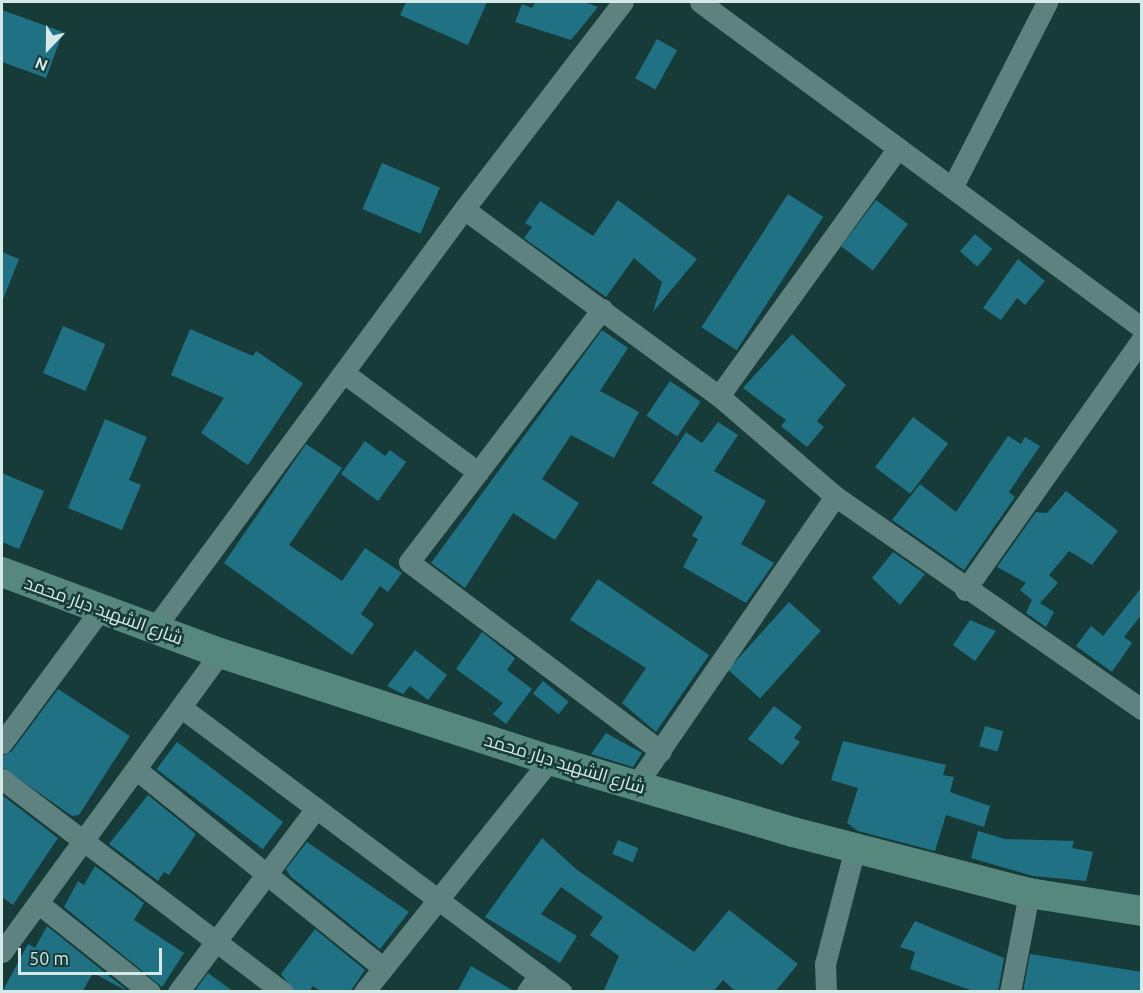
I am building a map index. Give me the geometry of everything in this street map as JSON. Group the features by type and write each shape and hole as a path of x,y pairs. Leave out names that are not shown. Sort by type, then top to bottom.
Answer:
{"street":[{"path":"154,629 464,209 623,2"},
{"path":"700,2 1142,328"},
{"path":"952,188 1047,2"},
{"path":"720,396 898,148"},
{"path":"464,209 720,396 835,496 965,590 1142,709"},
{"path":"602,309 409,562 661,751"},
{"path":"965,590 1142,339"},
{"path":"344,373 478,472"},
{"path":"636,785 835,496"},
{"name":"شارع الشهيد دبار محمد","path":"2,572 220,653 550,760 855,848 1029,893 1142,911"},
{"path":"2,743 100,610"},
{"path":"2,952 137,770 220,653"},
{"path":"182,708 437,899 533,983 561,992"},
{"path":"364,992 550,760"},
{"path":"137,770 268,872 382,967"},
{"path":"2,779 283,992"},
{"path":"178,992 316,808"},
{"path":"826,992 825,964 855,848"},
{"path":"1010,992 1029,893"},
{"path":"38,903 150,992"}],"building":[{"path":"406,2 487,2 468,45 400,15"},
{"path":"535,2 584,2 598,7 571,40 515,22 522,4 532,8"},
{"path":"2,10 63,32 46,78 2,62"},
{"path":"657,39 677,50 655,90 635,78"},
{"path":"382,163 440,188 420,234 362,209"},
{"path":"788,194 823,217 737,350 701,327"},
{"path":"618,200 697,259 653,312 662,282 634,258 606,297 524,238 532,227 525,223 540,201 593,236"},
{"path":"876,200 908,224 873,270 841,246"},
{"path":"975,234 992,249 977,266 960,251"},
{"path":"2,252 19,259 2,302"},
{"path":"1018,259 1045,281 1025,305 1017,298 1001,320 983,308"},
{"path":"63,326 105,344 85,391 43,373"},
{"path":"190,329 253,356 256,351 303,383 248,465 201,433 224,398 171,375"},
{"path":"602,330 628,348 600,391 639,412 614,458 571,435 542,479 579,503 555,540 513,513 465,588 431,563"},
{"path":"792,334 846,385 817,421 824,427 807,447 781,426 786,420 743,388"},
{"path":"670,381 701,402 677,437 647,416"},
{"path":"913,417 948,443 910,494 875,467"},
{"path":"105,419 147,437 129,480 141,485 122,530 68,508"},
{"path":"718,422 738,435 714,471 766,501 741,544 774,563 746,603 683,567 698,539 692,536 703,517 652,483 686,432 702,443"},
{"path":"1008,436 1021,444 1025,437 1040,446 1009,492 1015,497 964,570 892,520 920,484 956,512"},
{"path":"365,441 385,456 390,450 406,462 378,501 341,474"},
{"path":"306,444 342,468 289,545 342,581 365,548 402,573 388,592 380,586 361,614 374,624 352,655 224,563"},
{"path":"2,473 44,491 19,549 2,542"},
{"path":"1066,491 1118,531 1092,565 1069,551 1049,575 1058,583 1040,603 1054,612 1046,627 1026,613 1032,600 1020,590 1026,583 997,567 1036,512 1047,513"},
{"path":"893,552 925,574 900,605 872,578"},
{"path":"598,579 709,655 656,732 622,703 646,668 570,620"},
{"path":"1142,587 1142,614 1124,637 1132,643 1112,672 1076,646 1091,626 1103,636"},
{"path":"789,602 821,631 760,698 728,670"},
{"path":"970,620 996,631 975,661 953,645"},
{"path":"482,632 515,658 507,670 532,689 506,724 493,714 503,703 456,669"},
{"path":"415,650 447,675 428,700 410,686 403,694 387,686"},
{"path":"543,681 569,702 559,714 533,693"},
{"path":"58,689 130,736 79,815 72,816 2,767 2,756 12,751"},
{"path":"774,706 802,727 794,738 800,742 782,765 748,739"},
{"path":"985,726 1003,731 997,751 979,746"},
{"path":"606,733 642,753 633,767 591,754"},
{"path":"843,741 946,765 943,775 954,777 950,792 990,806 984,827 946,815 935,851 858,831 847,823 858,788 831,780"},
{"path":"177,742 283,822 263,849 157,769"},
{"path":"2,795 58,838 13,905 2,897"},
{"path":"148,795 196,834 169,875 164,872 158,881 109,844"},
{"path":"978,831 1005,839 1074,841 1072,848 1093,852 1086,881 1033,876 971,858"},
{"path":"542,838 576,869 694,952 729,910 798,964 775,992 736,992 723,980 713,992 603,992 619,956 590,935 603,917 561,887 541,914 577,936 560,963 485,917"},
{"path":"618,840 638,848 633,862 612,854"},
{"path":"307,842 409,912 380,949 290,876 286,869"},
{"path":"95,866 144,903 134,920 184,953 162,987 64,907 78,881 84,885"},
{"path":"915,921 1004,958 998,992 976,992 910,969 915,952 900,947"},
{"path":"47,926 129,992 93,973 82,992 2,992 28,944 35,948"},
{"path":"315,929 365,970 350,992 322,992 313,986 309,992 295,992 281,974"},
{"path":"1030,954 1142,972 1142,992 1023,992"},
{"path":"471,966 514,991 514,992 457,992"},
{"path":"208,973 234,992 194,992"}]}
